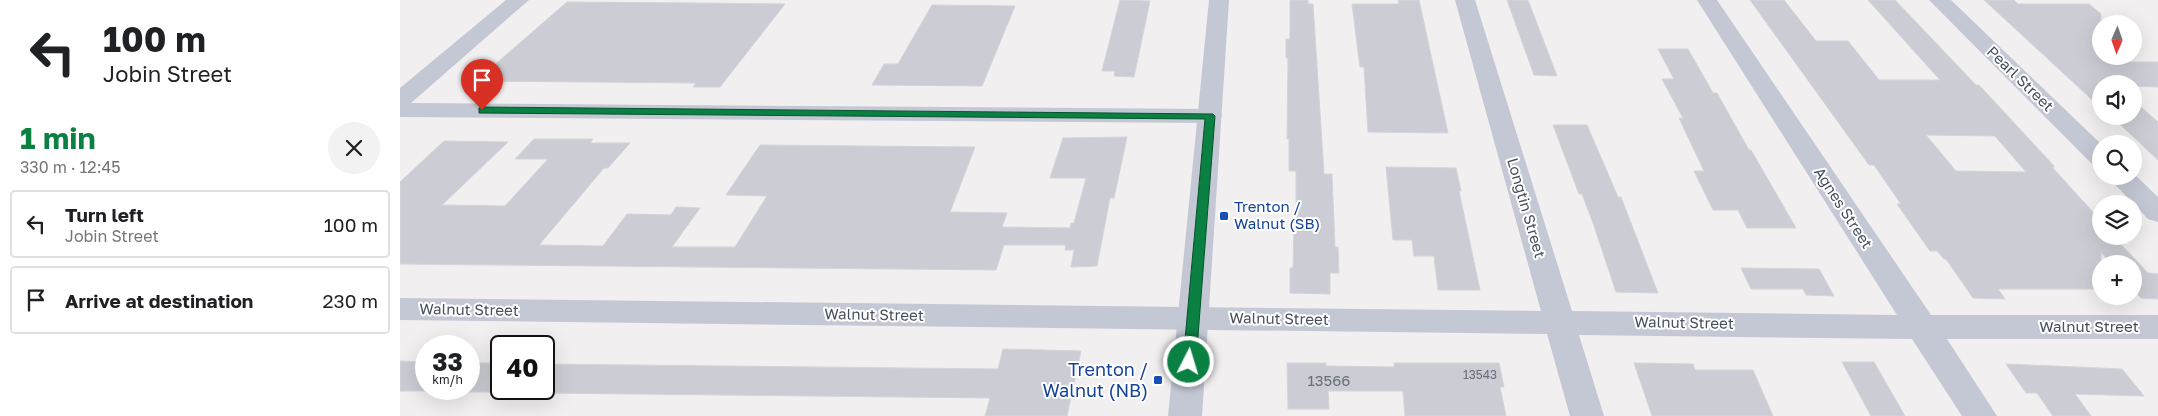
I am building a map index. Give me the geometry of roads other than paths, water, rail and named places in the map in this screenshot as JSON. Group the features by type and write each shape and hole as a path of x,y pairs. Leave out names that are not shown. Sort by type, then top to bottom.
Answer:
{"street":[{"path":"400,100 519,0"},
{"path":"1185,416 1219,0"},
{"name":"Longtin Street","path":"1465,0 1587,416"},
{"name":"Agnes Street","path":"1707,0 1980,416"},
{"name":"Pearl Street","path":"1939,0 2092,149"},
{"path":"400,110 1210,116"},
{"path":"2129,185 2158,214"},
{"name":"Walnut Street","path":"400,309 1921,327 2158,327"}],"place":[{"name":"Trenton / Walnut (SB)","path":"1224,216"},
{"name":"Trenton / Walnut (NB)","path":"1158,380"}]}
